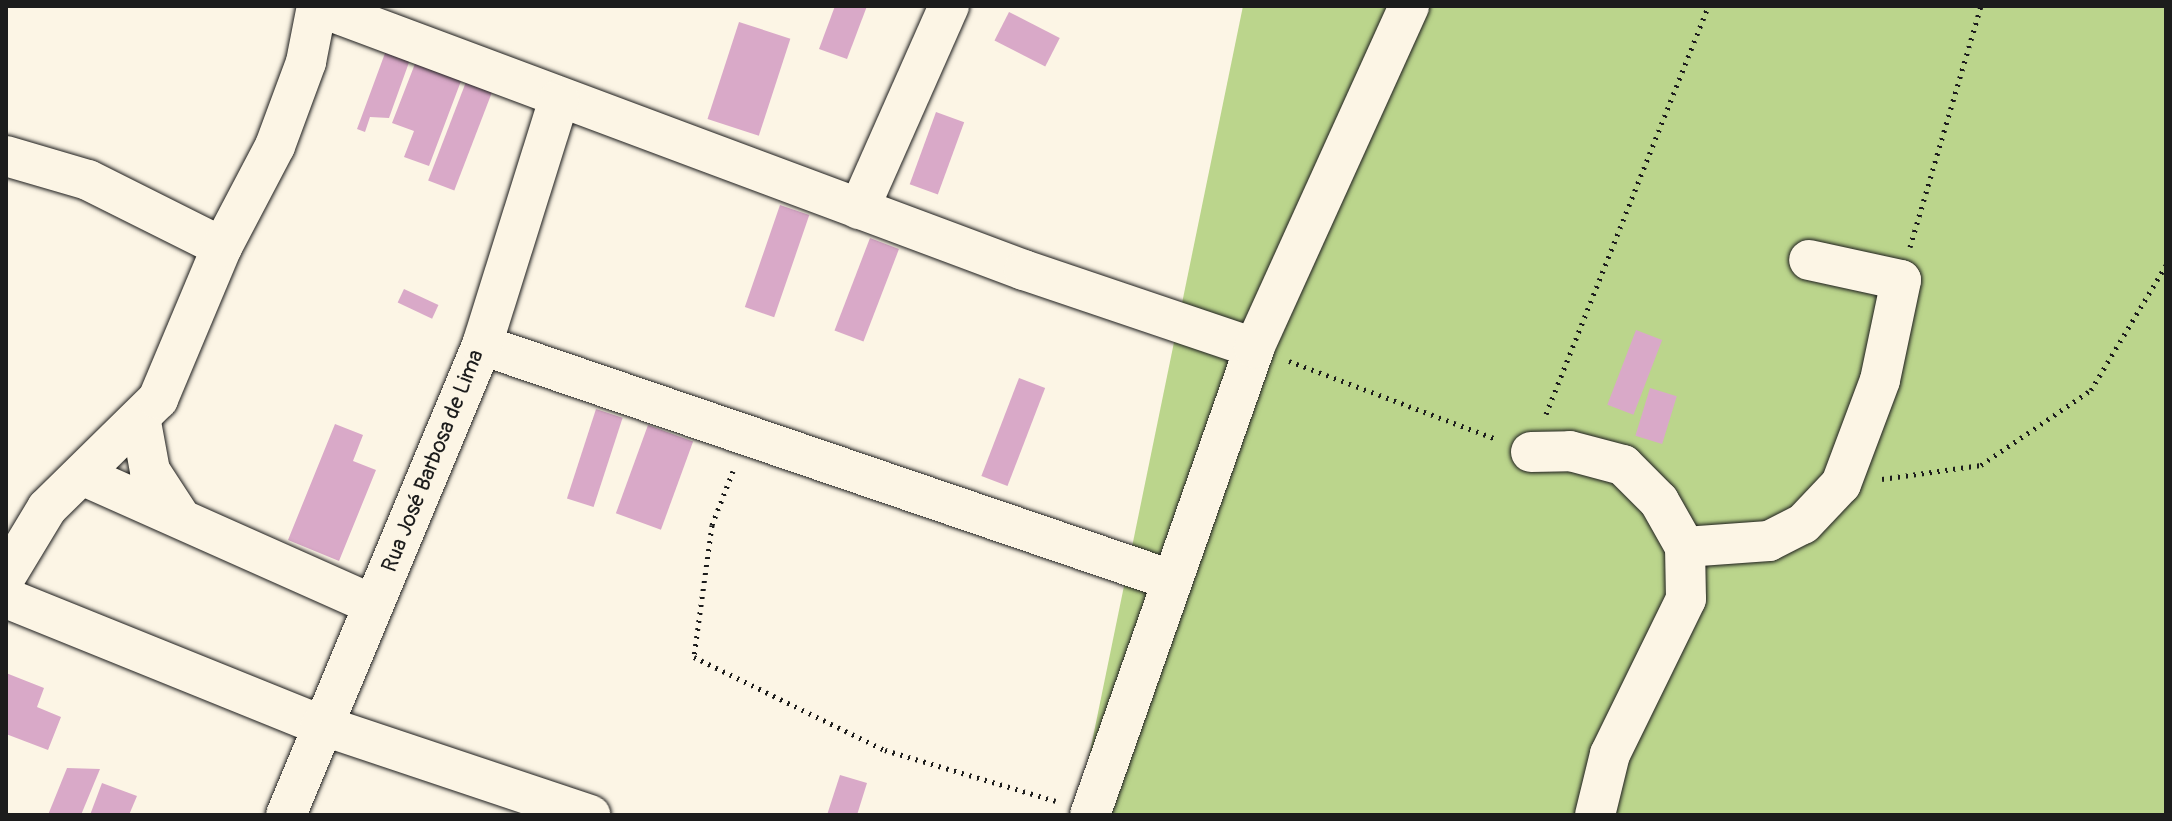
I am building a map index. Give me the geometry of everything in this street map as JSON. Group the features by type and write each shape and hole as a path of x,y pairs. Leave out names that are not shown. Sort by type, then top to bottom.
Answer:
{"street":[{"path":"6,576 47,508 141,422 158,399 222,247 286,117 317,6 559,100 1254,348"},
{"path":"859,209 949,6"},
{"path":"1090,814 1168,579 1254,348 1409,6"},
{"name":"Rua José Barbosa de Lima","path":"286,815 482,345 559,100"},
{"path":"6,156 88,180 222,247"},
{"path":"1685,547 1769,541 1803,524 1841,484 1880,380 1901,280 1809,260"},
{"path":"482,345 1168,579"},
{"path":"141,422 150,471 178,514"},
{"path":"1531,452 1570,451 1623,465 1659,501 1685,547 1686,599 1621,729 1595,815"},
{"path":"84,476 178,514 374,605"},
{"path":"6,598 321,725 590,815"}],"path":[{"path":"1254,348 1531,452 1708,6"},
{"path":"1901,280 1981,6"},
{"path":"1841,484 1981,465 2091,390 2166,265"},
{"path":"746,435 712,525 694,657 885,750 1090,814"}],"green space":[{"path":"1243,6 2166,6 2166,815 1077,815"}],"building":[{"path":"835,6 867,6 847,59 819,49"},
{"path":"1009,12 1060,38 1045,66 994,41"},
{"path":"739,22 790,39 759,136 707,119"},
{"path":"388,45 412,54 389,118 370,117 365,132 357,129"},
{"path":"418,56 464,73 429,166 404,157 414,131 392,123"},
{"path":"469,74 495,84 454,190 428,180"},
{"path":"936,112 964,122 938,195 910,184"},
{"path":"780,205 809,215 774,317 745,307"},
{"path":"870,238 899,249 863,342 835,330"},
{"path":"404,289 438,305 432,319 398,303"},
{"path":"1636,330 1662,340 1633,415 1607,405"},
{"path":"1019,378 1045,388 1008,486 981,476"},
{"path":"1650,388 1677,396 1662,444 1635,436"},
{"path":"596,409 623,418 594,507 567,498"},
{"path":"335,424 363,435 353,461 376,470 339,561 288,540"},
{"path":"648,425 693,441 661,530 616,513"},
{"path":"6,673 44,688 37,707 61,717 48,750 6,734"},
{"path":"67,768 100,769 81,815 48,815"},
{"path":"840,775 867,783 857,815 827,815"},
{"path":"102,783 137,796 129,815 90,815"}]}
